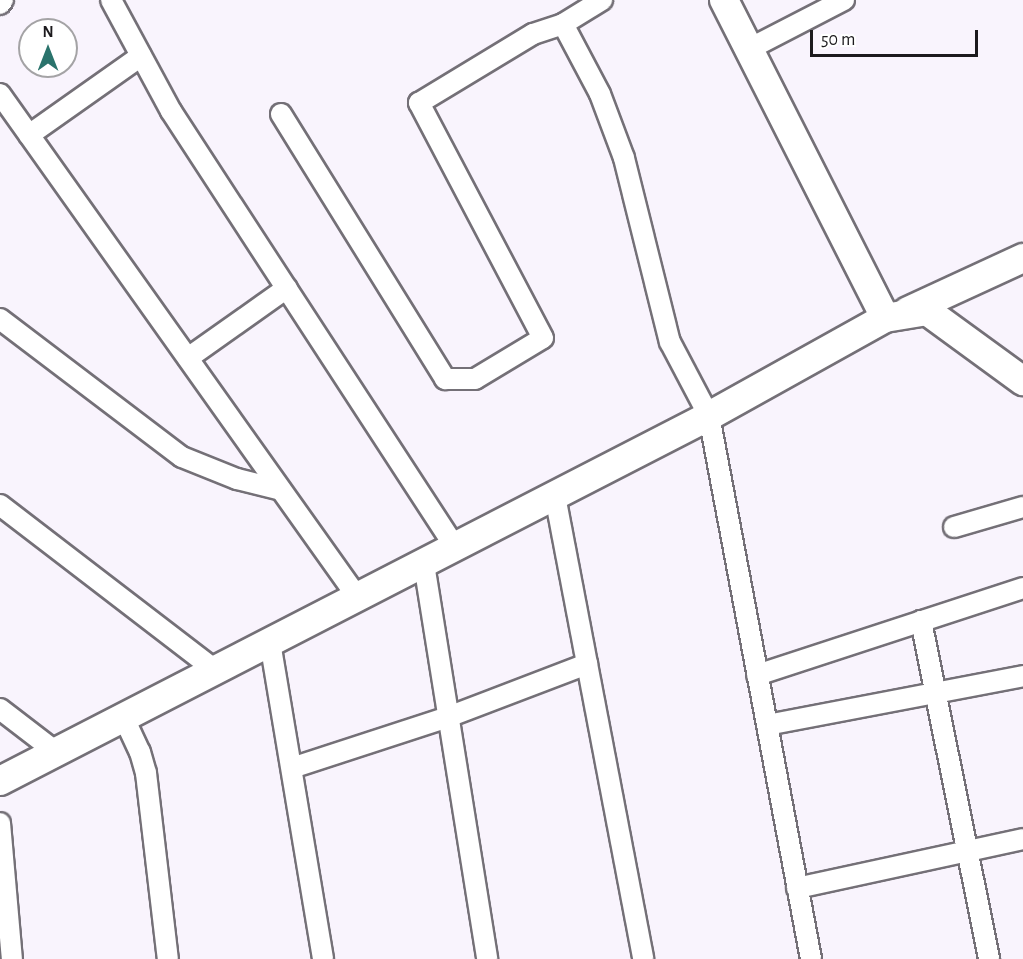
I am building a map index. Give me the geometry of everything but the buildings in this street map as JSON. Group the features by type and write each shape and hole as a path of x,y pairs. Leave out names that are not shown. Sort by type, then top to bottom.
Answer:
{"main road":[{"path":"724,0 896,315"},
{"path":"0,781 709,416 896,315 1023,258"},
{"path":"896,315 927,311 1023,381"}],"street":[{"path":"0,4 3,0"},
{"path":"111,0 171,111 455,547"},
{"path":"281,114 445,378 474,378 543,338 419,104 533,34 563,24 602,0"},
{"path":"749,49 844,0"},
{"path":"563,24 600,94 624,158 670,342 709,416 811,959"},
{"path":"29,135 141,56"},
{"path":"0,94 358,598"},
{"path":"188,358 287,288"},
{"path":"0,319 182,457 237,479 281,490"},
{"path":"555,496 643,959"},
{"path":"0,505 215,670"},
{"path":"954,527 1023,507"},
{"path":"424,564 487,959"},
{"path":"757,675 1023,588"},
{"path":"921,621 989,959"},
{"path":"270,642 323,959"},
{"path":"292,768 448,717 587,664"},
{"path":"767,725 1023,676"},
{"path":"0,709 56,752"},
{"path":"123,716 140,752 146,773 168,959"},
{"path":"0,824 12,959"},
{"path":"797,888 1023,838"}]}
